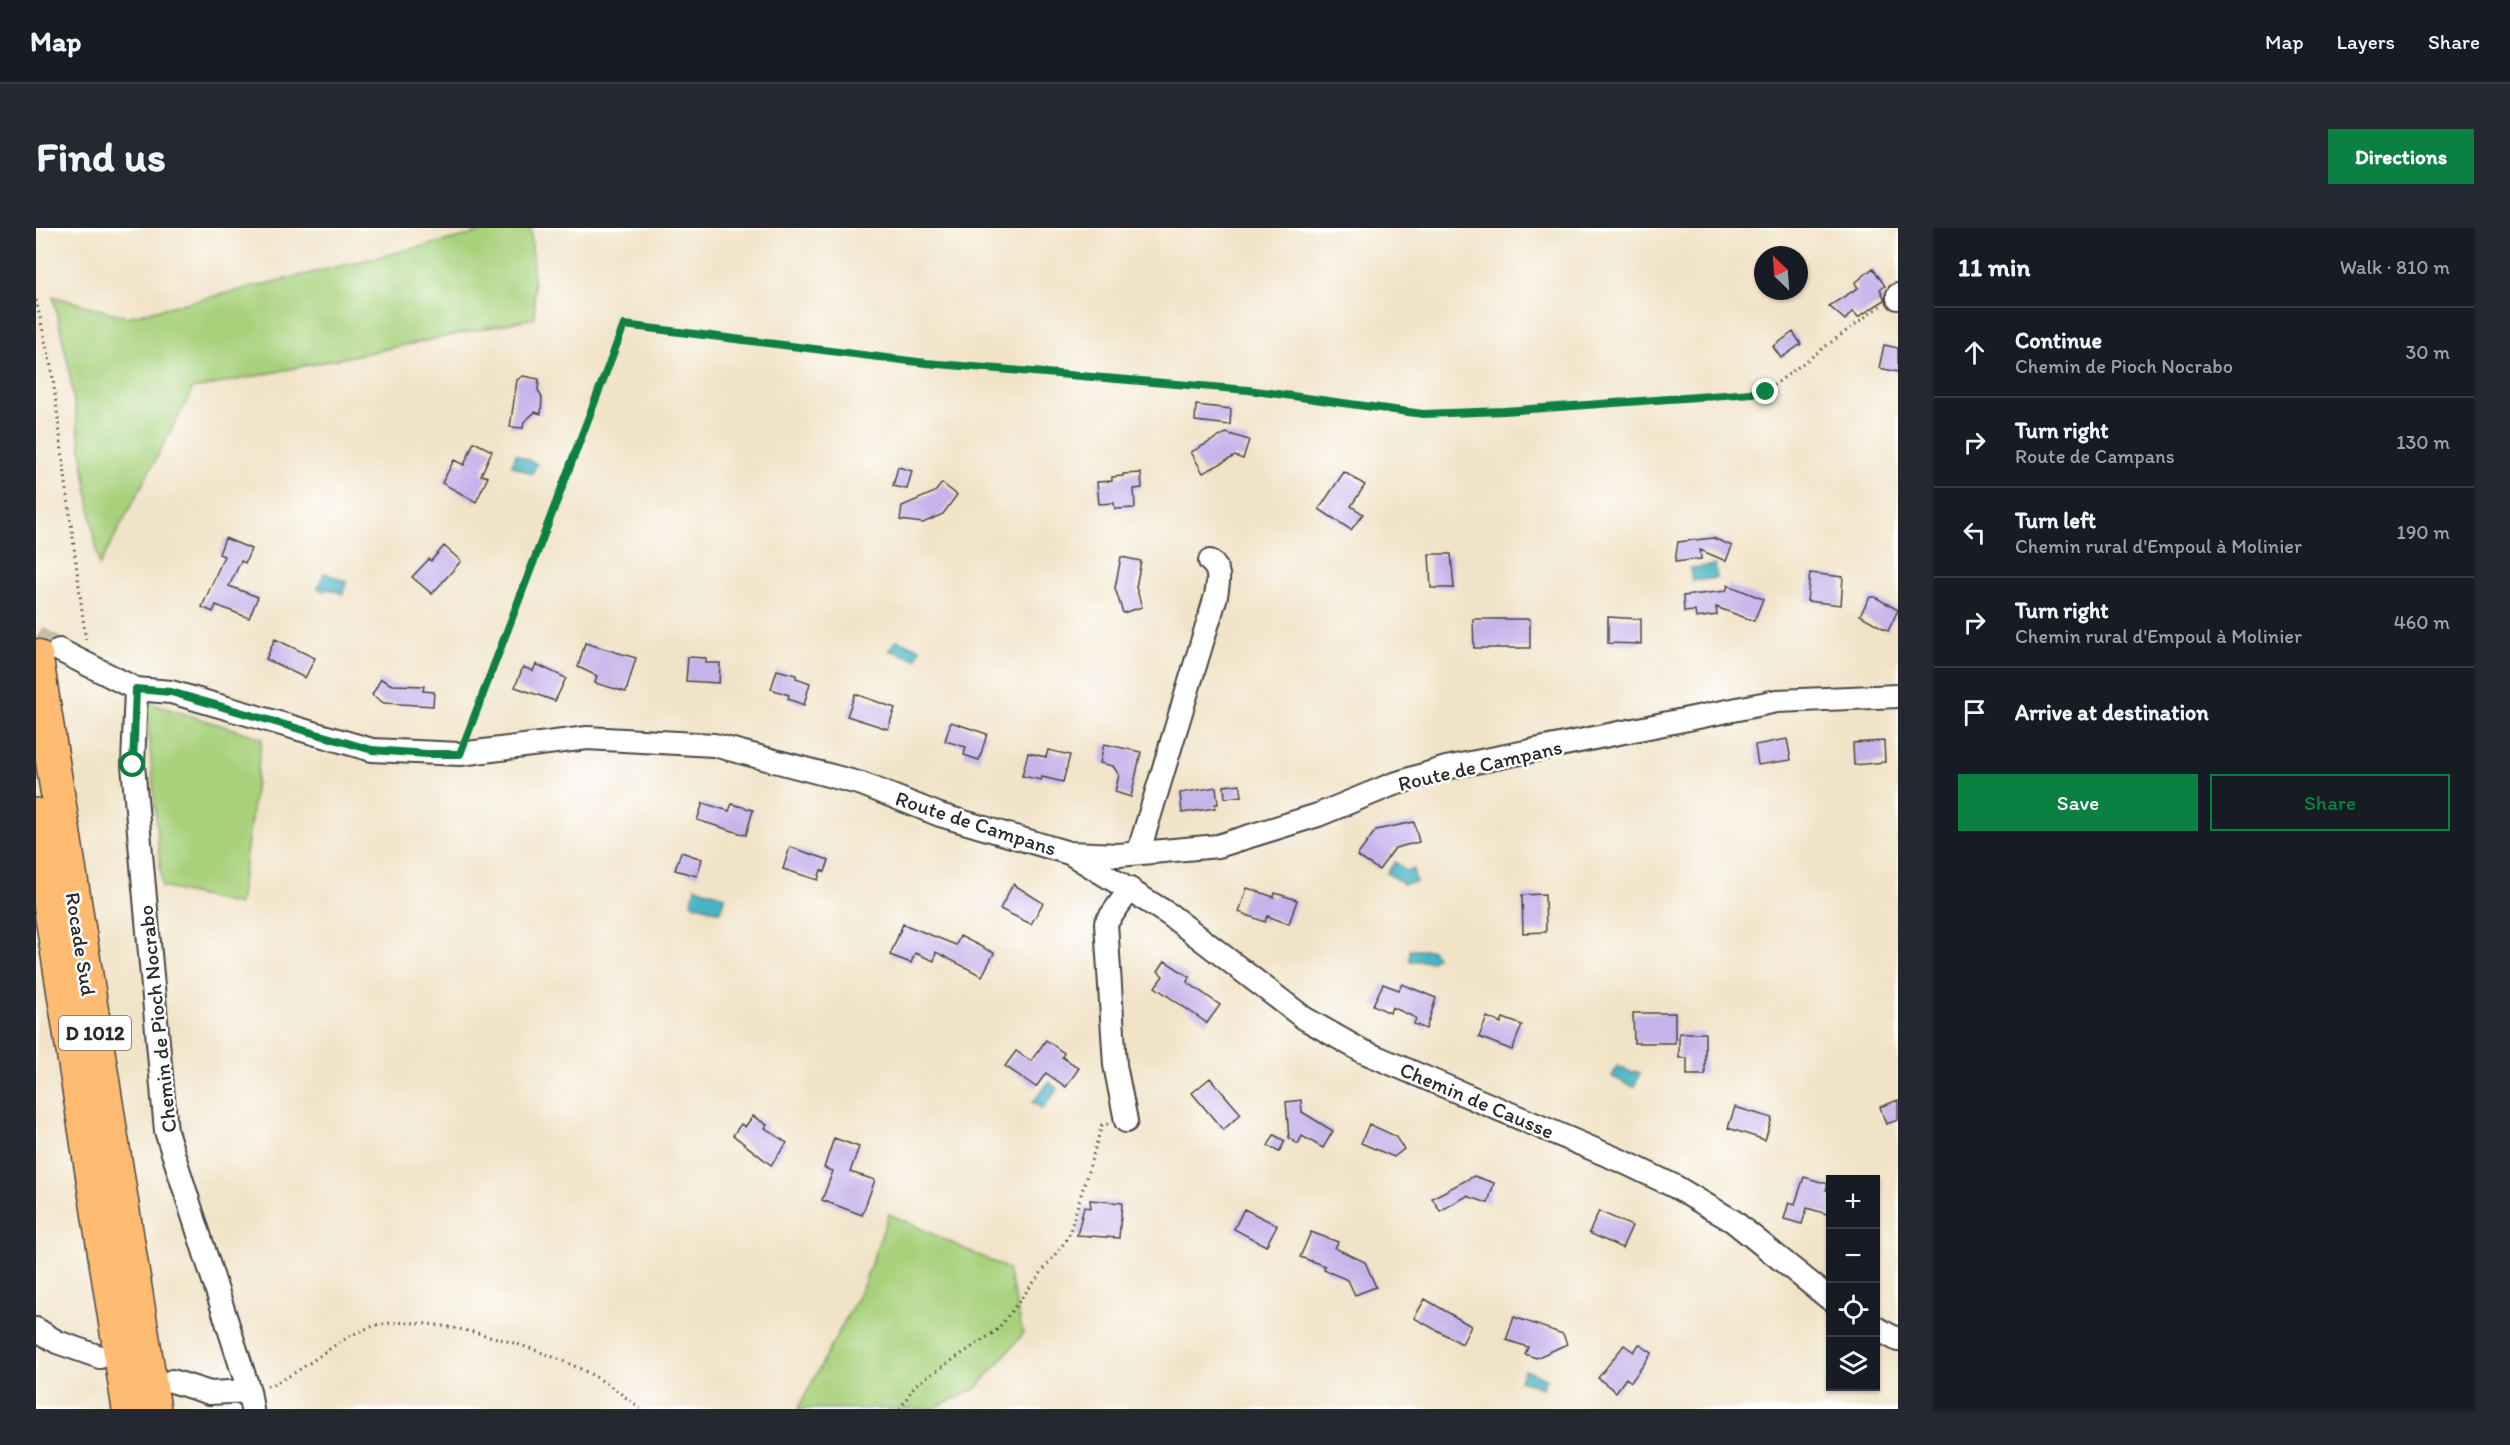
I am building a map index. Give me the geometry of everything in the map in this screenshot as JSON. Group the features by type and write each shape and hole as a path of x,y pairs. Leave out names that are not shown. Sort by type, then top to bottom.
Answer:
{"highway":[{"name":"Rocade Sud","path":"48,653 154,1409"},
{"name":"Rocade Sud","path":"36,815 129,1409"}],"street":[{"path":"1140,854 1141,844 1216,596 1220,576 1216,566 1210,561"},
{"name":"Route de Campans","path":"48,653 89,664 136,689 171,692 372,750 460,754 588,738 714,745 862,784 934,813 1069,853 1140,854 1218,846 1318,815 1391,785 1446,768 1777,701 1898,696"},
{"name":"Chemin de Pioch Nocrabo","path":"136,689 133,765 166,1131 250,1400"},
{"name":"Chemin de Causse","path":"1069,853 1170,915 1304,1018 1362,1051 1635,1167 1674,1186 1733,1221 1826,1296"},
{"path":"1126,1121 1115,1065 1106,923 1130,889"},
{"path":"36,1329 57,1342 100,1357"},
{"path":"1880,1331 1898,1340"},
{"path":"172,1381 210,1393 250,1400"}],"path":[{"path":"460,754 624,325 926,363 1248,390 1423,414 1504,411 1766,392 1869,314 1898,297"},
{"path":"36,300 52,371 89,664"},
{"path":"900,1409 915,1385 996,1331 1068,1238 1102,1125 1126,1121"},
{"path":"250,1400 266,1386 288,1377 354,1334 384,1323 412,1321 460,1329 540,1352 598,1378 640,1409"}],"green space":[{"path":"499,228 531,228 535,318 193,389 99,566 68,363 53,296 127,317"},
{"path":"146,702 262,738 239,905 162,887"},
{"path":"889,1214 1008,1269 1023,1334 976,1389 932,1409 798,1409 863,1286"}],"water":[{"path":"516,454 537,464 532,474 512,465"},
{"path":"1715,565 1717,578 1692,581 1690,568"},
{"path":"324,573 347,582 343,594 318,588"},
{"path":"896,640 920,648 916,659 889,650"},
{"path":"1395,862 1407,871 1413,869 1416,882 1403,884 1387,873"},
{"path":"695,887 725,896 720,912 691,903"},
{"path":"1410,950 1432,950 1437,957 1432,961 1410,961"},
{"path":"1617,1066 1633,1073 1634,1071 1640,1073 1634,1087 1612,1077"},
{"path":"1049,1082 1058,1089 1042,1109 1033,1102"},
{"path":"1524,1370 1546,1378 1542,1388 1520,1380"}],"building":[{"path":"1873,268 1885,286 1880,289 1885,300 1858,317 1853,311 1845,320 1829,306 1858,288 1855,283"},
{"path":"1793,332 1801,344 1781,358 1773,347"},
{"path":"1884,345 1898,348 1898,372 1879,368"},
{"path":"523,376 539,379 538,390 542,398 541,414 535,412 524,422 523,428 510,427 517,380"},
{"path":"1196,405 1231,409 1230,425 1195,421"},
{"path":"1226,433 1249,440 1243,459 1235,456 1203,473 1191,452"},
{"path":"474,442 492,451 481,475 488,477 476,502 442,483 454,460 464,465"},
{"path":"898,467 912,471 907,489 893,486"},
{"path":"1344,472 1365,485 1351,506 1363,514 1351,530 1319,509"},
{"path":"1141,473 1142,488 1134,489 1135,508 1115,509 1114,503 1099,504 1097,482 1112,481 1112,477 1123,476 1123,474"},
{"path":"942,483 957,495 943,514 923,523 900,520 902,506 935,492"},
{"path":"225,538 251,549 245,563 241,561 229,586 258,597 249,618 216,605 213,612 202,607 224,556 219,554"},
{"path":"1713,538 1732,546 1726,561 1700,550 1701,559 1675,562 1678,542"},
{"path":"444,546 461,561 432,594 412,577"},
{"path":"1429,554 1451,554 1454,588 1431,588"},
{"path":"1121,557 1141,561 1136,587 1142,607 1123,613 1115,588"},
{"path":"1810,573 1843,577 1841,605 1807,601"},
{"path":"1728,585 1763,599 1754,621 1716,607 1717,615 1696,618 1695,611 1684,612 1683,596 1726,591"},
{"path":"1870,597 1875,597 1898,610 1888,631 1860,615"},
{"path":"1608,617 1641,619 1641,644 1608,643"},
{"path":"1473,619 1530,619 1530,648 1474,648"},
{"path":"275,639 315,658 305,678 266,659"},
{"path":"585,643 636,658 626,692 595,683 597,676 578,667"},
{"path":"688,657 706,658 706,663 720,663 719,683 686,681"},
{"path":"536,664 566,678 555,701 515,687 523,667 533,671"},
{"path":"777,670 796,675 796,678 810,683 804,705 788,699 789,695 771,689"},
{"path":"381,679 392,685 424,686 423,691 434,692 433,706 384,703 372,695"},
{"path":"855,694 895,708 888,729 847,716"},
{"path":"951,722 987,734 979,760 964,755 966,747 945,741"},
{"path":"1787,739 1791,760 1758,765 1755,745"},
{"path":"1884,741 1885,762 1854,765 1853,743"},
{"path":"1104,744 1141,752 1131,797 1115,792 1119,775 1113,766 1100,763"},
{"path":"1048,750 1070,755 1063,782 1042,777 1041,780 1022,776 1028,753 1046,757"},
{"path":"1240,784 1242,796 1225,798 1224,786"},
{"path":"1216,787 1218,804 1215,804 1215,808 1182,813 1180,793"},
{"path":"703,803 729,811 732,804 753,810 746,835 697,820"},
{"path":"1414,822 1419,842 1395,848 1379,870 1357,856 1376,830"},
{"path":"790,847 829,860 825,872 821,870 818,880 783,869"},
{"path":"681,852 702,859 697,876 675,870"},
{"path":"1013,884 1043,903 1031,924 1000,909"},
{"path":"1247,888 1274,897 1275,893 1297,900 1289,924 1267,916 1265,922 1239,912"},
{"path":"1545,894 1546,932 1523,933 1522,895"},
{"path":"903,924 956,945 960,936 994,953 982,976 936,952 934,961 915,953 911,963 890,955"},
{"path":"1165,961 1190,977 1187,982 1220,1005 1207,1023 1155,987 1163,976 1158,971"},
{"path":"1383,984 1399,990 1402,984 1436,998 1426,1029 1414,1024 1416,1018 1392,1007 1390,1013 1373,1005"},
{"path":"1633,1013 1675,1013 1675,1043 1634,1043"},
{"path":"1487,1017 1501,1023 1503,1018 1522,1025 1512,1050 1479,1037"},
{"path":"1679,1033 1705,1033 1705,1075 1687,1075 1687,1058 1679,1058"},
{"path":"1046,1040 1064,1053 1062,1057 1079,1068 1066,1087 1046,1073 1036,1087 1005,1066 1016,1051 1031,1061"},
{"path":"1210,1078 1241,1114 1223,1130 1192,1093"},
{"path":"1301,1100 1302,1112 1333,1131 1323,1148 1302,1136 1298,1144 1289,1138 1286,1102"},
{"path":"1898,1100 1898,1120 1886,1124 1880,1107"},
{"path":"1735,1107 1772,1118 1765,1140 1728,1128"},
{"path":"753,1116 767,1125 765,1128 787,1143 771,1165 733,1135 741,1124 745,1127"},
{"path":"1369,1124 1395,1136 1404,1149 1394,1157 1361,1143"},
{"path":"1274,1135 1285,1141 1279,1152 1268,1146"},
{"path":"834,1138 859,1147 850,1172 875,1180 862,1215 822,1200 833,1171 824,1168"},
{"path":"1474,1176 1494,1183 1488,1203 1467,1196 1440,1211 1432,1198"},
{"path":"1804,1177 1826,1183 1826,1214 1807,1208 1802,1224 1784,1219 1789,1202 1795,1204"},
{"path":"1090,1200 1122,1203 1119,1238 1077,1235 1084,1207 1091,1208"},
{"path":"1244,1209 1277,1225 1266,1246 1234,1229"},
{"path":"1599,1211 1632,1226 1622,1248 1589,1233"},
{"path":"1311,1232 1338,1242 1335,1248 1365,1262 1376,1287 1355,1295 1348,1280 1324,1270 1325,1266 1300,1257"},
{"path":"1425,1299 1471,1326 1462,1344 1414,1318"},
{"path":"1514,1317 1563,1334 1567,1344 1536,1358 1525,1354 1528,1347 1506,1340"},
{"path":"1639,1344 1652,1353 1631,1382 1626,1378 1616,1392 1598,1378 1624,1345 1634,1352"}],"tunnel":[{"path":"36,637 59,650"}],"route":[{"path":"133,765 136,689 171,692 372,750 460,754 624,325 926,363 1248,390 1423,414 1504,411 1766,392"}]}
